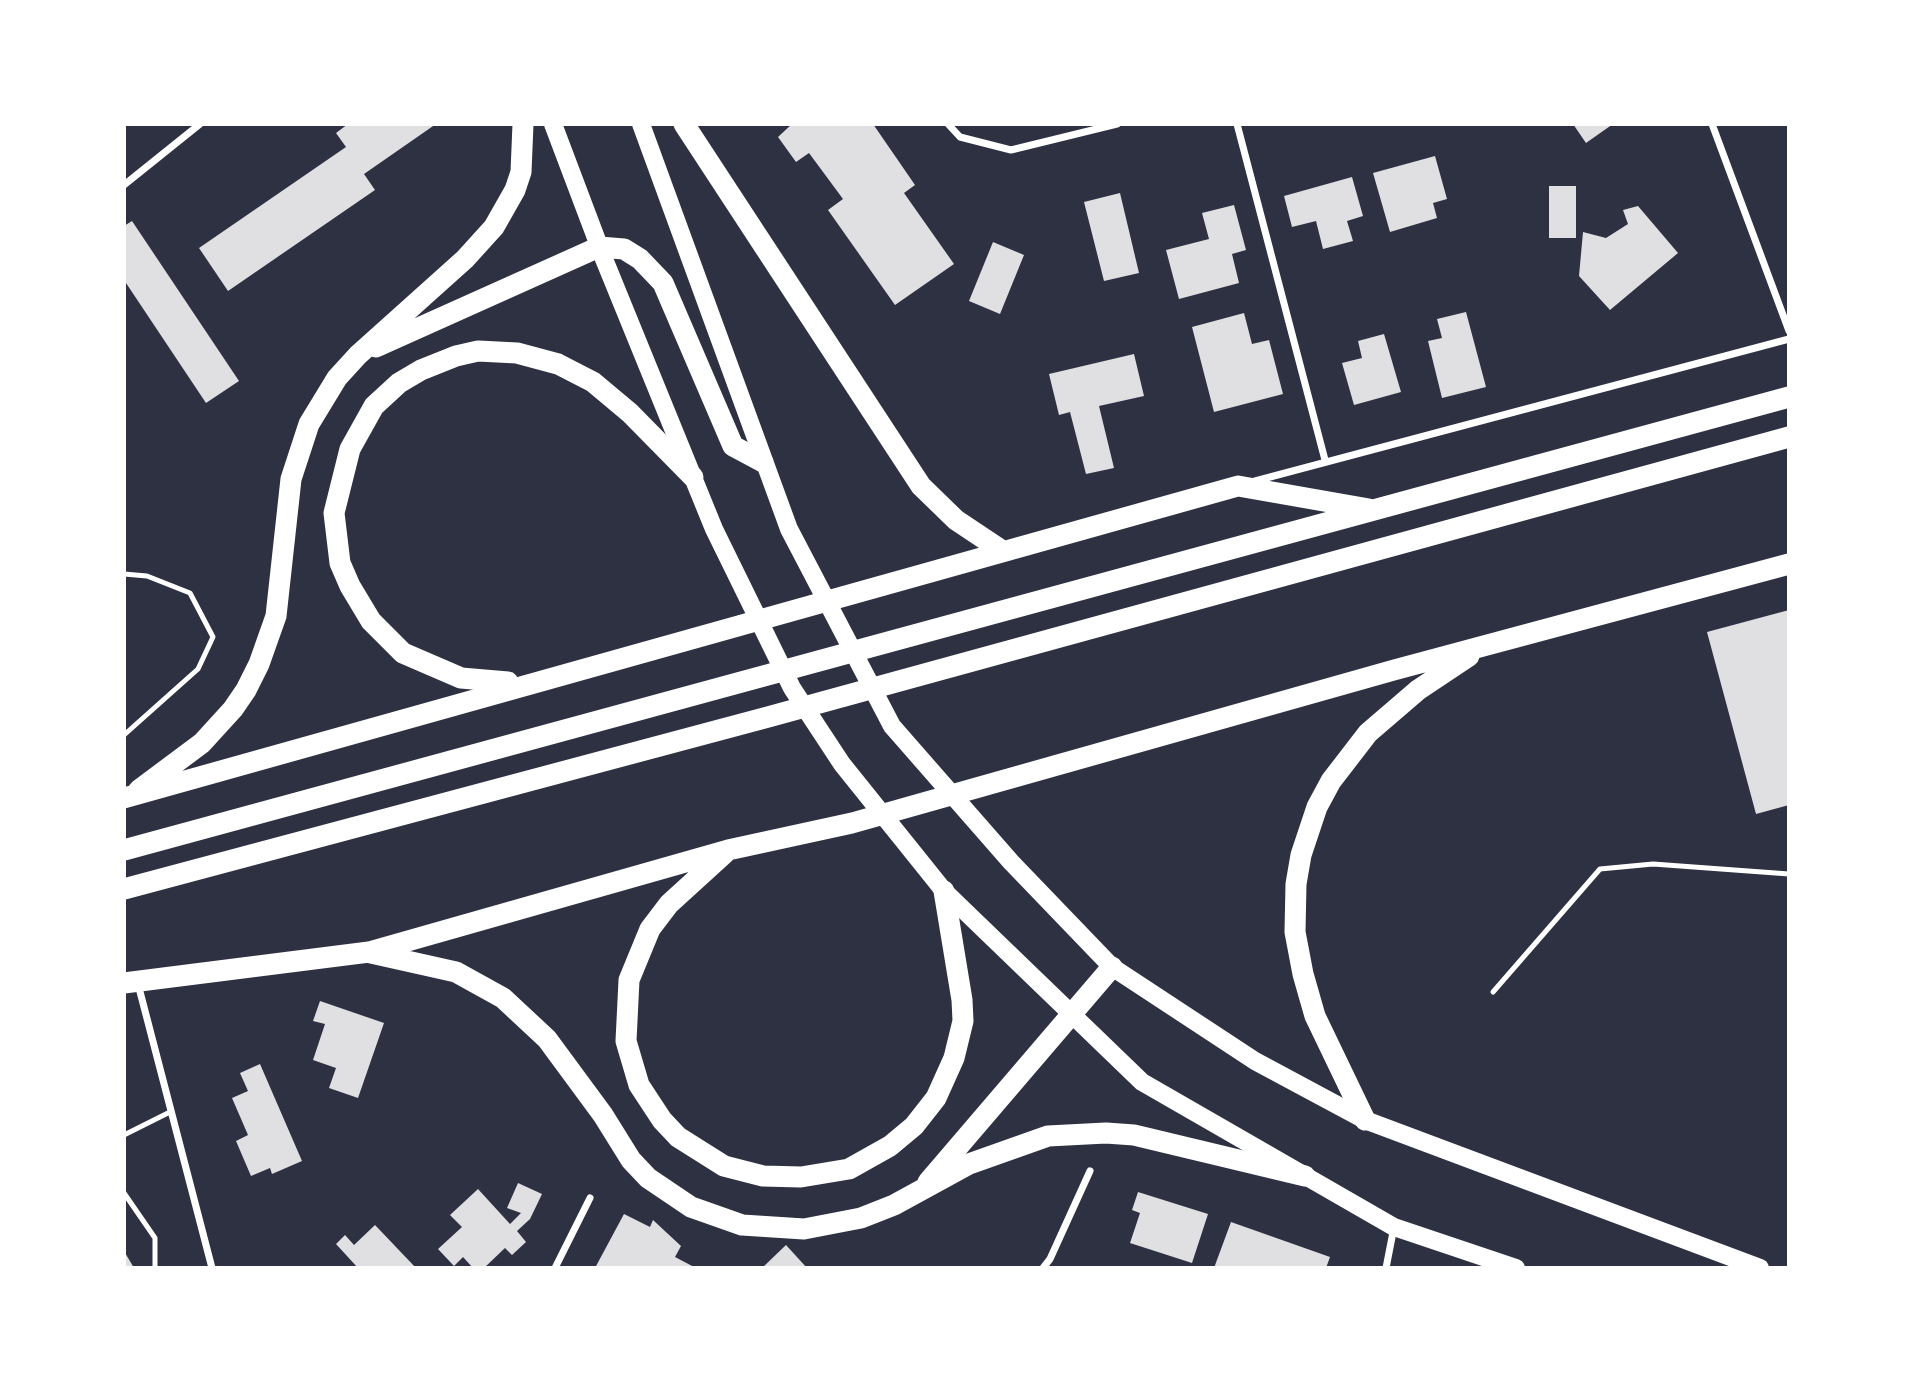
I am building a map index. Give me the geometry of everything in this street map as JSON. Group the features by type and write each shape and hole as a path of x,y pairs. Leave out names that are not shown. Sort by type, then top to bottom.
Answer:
{"highway":[{"path":"128,797 202,743 233,709 255,673 276,616 291,479 299,453 323,399 358,355 465,259 494,227 515,190 521,172 523,124"},
{"path":"684,124 921,486 956,520 1001,550"},
{"path":"358,355 599,247 624,249 640,258 663,283 733,446 763,462"},
{"path":"528,683 480,681 446,674 403,653 383,636 360,606 340,563 334,513 350,449 374,406 400,383 421,370 456,356 478,351 517,353 558,364 593,382 693,477"},
{"path":"124,850 1789,397"},
{"path":"124,889 768,717 1789,438"},
{"path":"128,797 1001,550 1238,486 1377,510"},
{"path":"131,983 369,952 728,850 852,823 1394,670 1789,564"},
{"path":"1365,1120 1315,1016 1306,986 1295,932 1296,884 1301,855 1317,807 1331,780 1368,733 1419,690 1478,649"},
{"path":"728,850 669,904 650,929 629,980 626,1041 639,1085 662,1121 678,1137 724,1166 762,1176 801,1177 849,1169 890,1146 914,1126 936,1098 954,1058 963,1021 944,891"},
{"path":"369,952 456,972 503,998 523,1014 580,1082 631,1160 668,1194 691,1207 742,1224 804,1229 861,1218 923,1190 969,1164 1048,1136 1106,1133 1167,1141 1219,1157 1305,1176"},
{"path":"923,1190 934,1172 1072,1017 1112,967"}],"main road":[{"path":"553,124 599,247 714,529 792,688 842,764 944,891 1142,1082 1394,1227 1516,1268"},
{"path":"641,124 789,528 892,726 1011,862 1112,967 1255,1062 1365,1120 1760,1268"}],"street":[{"path":"124,185 200,124"},
{"path":"948,124 960,137 1011,150 1117,124"},
{"path":"1237,124 1325,460"},
{"path":"1712,124 1789,331"},
{"path":"1238,486 1325,460 1789,339"},
{"path":"131,983 170,1112 212,1268"},
{"path":"1043,1268 1050,1259 1090,1171"},
{"path":"555,1268 590,1198"},
{"path":"1385,1268 1394,1227"}],"lane":[{"path":"124,574 147,576 190,593 213,637 198,669 124,735"},
{"path":"1493,992 1600,869 1653,864 1789,874"},
{"path":"124,1135 170,1112"},
{"path":"124,1193 155,1238 155,1268"}],"building":[{"path":"348,124 436,124 364,174 375,190 228,291 199,248 346,147 336,133"},
{"path":"792,124 873,124 915,185 904,193 954,264 895,305 828,210 843,199 809,153 796,162 778,137"},
{"path":"1573,124 1613,124 1586,143"},
{"path":"1435,156 1447,199 1433,203 1437,218 1390,232 1373,173"},
{"path":"1352,177 1363,216 1347,221 1353,241 1323,249 1316,221 1292,227 1284,196"},
{"path":"1549,186 1576,186 1576,238 1549,238"},
{"path":"1120,193 1139,273 1104,281 1084,202"},
{"path":"1234,205 1246,250 1232,254 1239,283 1179,299 1166,250 1209,239 1202,213"},
{"path":"1638,206 1678,253 1610,310 1579,276 1583,232 1606,238 1628,224 1623,210"},
{"path":"132,221 239,381 206,403 124,280 124,226"},
{"path":"993,242 1024,255 1000,314 969,301"},
{"path":"1466,312 1486,387 1442,398 1428,341 1442,338 1437,319"},
{"path":"1244,313 1252,344 1269,340 1283,394 1214,412 1192,327"},
{"path":"1384,334 1401,392 1354,405 1342,363 1362,358 1358,341"},
{"path":"1134,354 1144,396 1099,406 1114,468 1086,474 1070,412 1059,415 1049,374"},
{"path":"1789,610 1789,805 1756,814 1707,632"},
{"path":"320,1001 384,1023 358,1098 329,1088 336,1068 313,1060 325,1024 313,1021"},
{"path":"260,1064 302,1161 272,1174 270,1168 251,1176 236,1141 248,1135 232,1098 248,1091 240,1073"},
{"path":"518,1183 542,1194 530,1219 517,1231 526,1242 512,1255 505,1248 484,1268 473,1268 463,1257 454,1266 438,1249 462,1227 450,1215 478,1189 510,1224 521,1213 507,1208"},
{"path":"1138,1192 1208,1214 1192,1263 1130,1243 1140,1213 1132,1210"},
{"path":"624,1214 650,1227 653,1220 681,1246 675,1257 696,1268 595,1268"},
{"path":"1231,1222 1330,1257 1326,1268 1214,1268"},
{"path":"375,1225 416,1268 358,1268 336,1244 345,1235 354,1245"},
{"path":"786,1245 807,1268 762,1268"},
{"path":"124,1251 134,1268 124,1268"}]}
